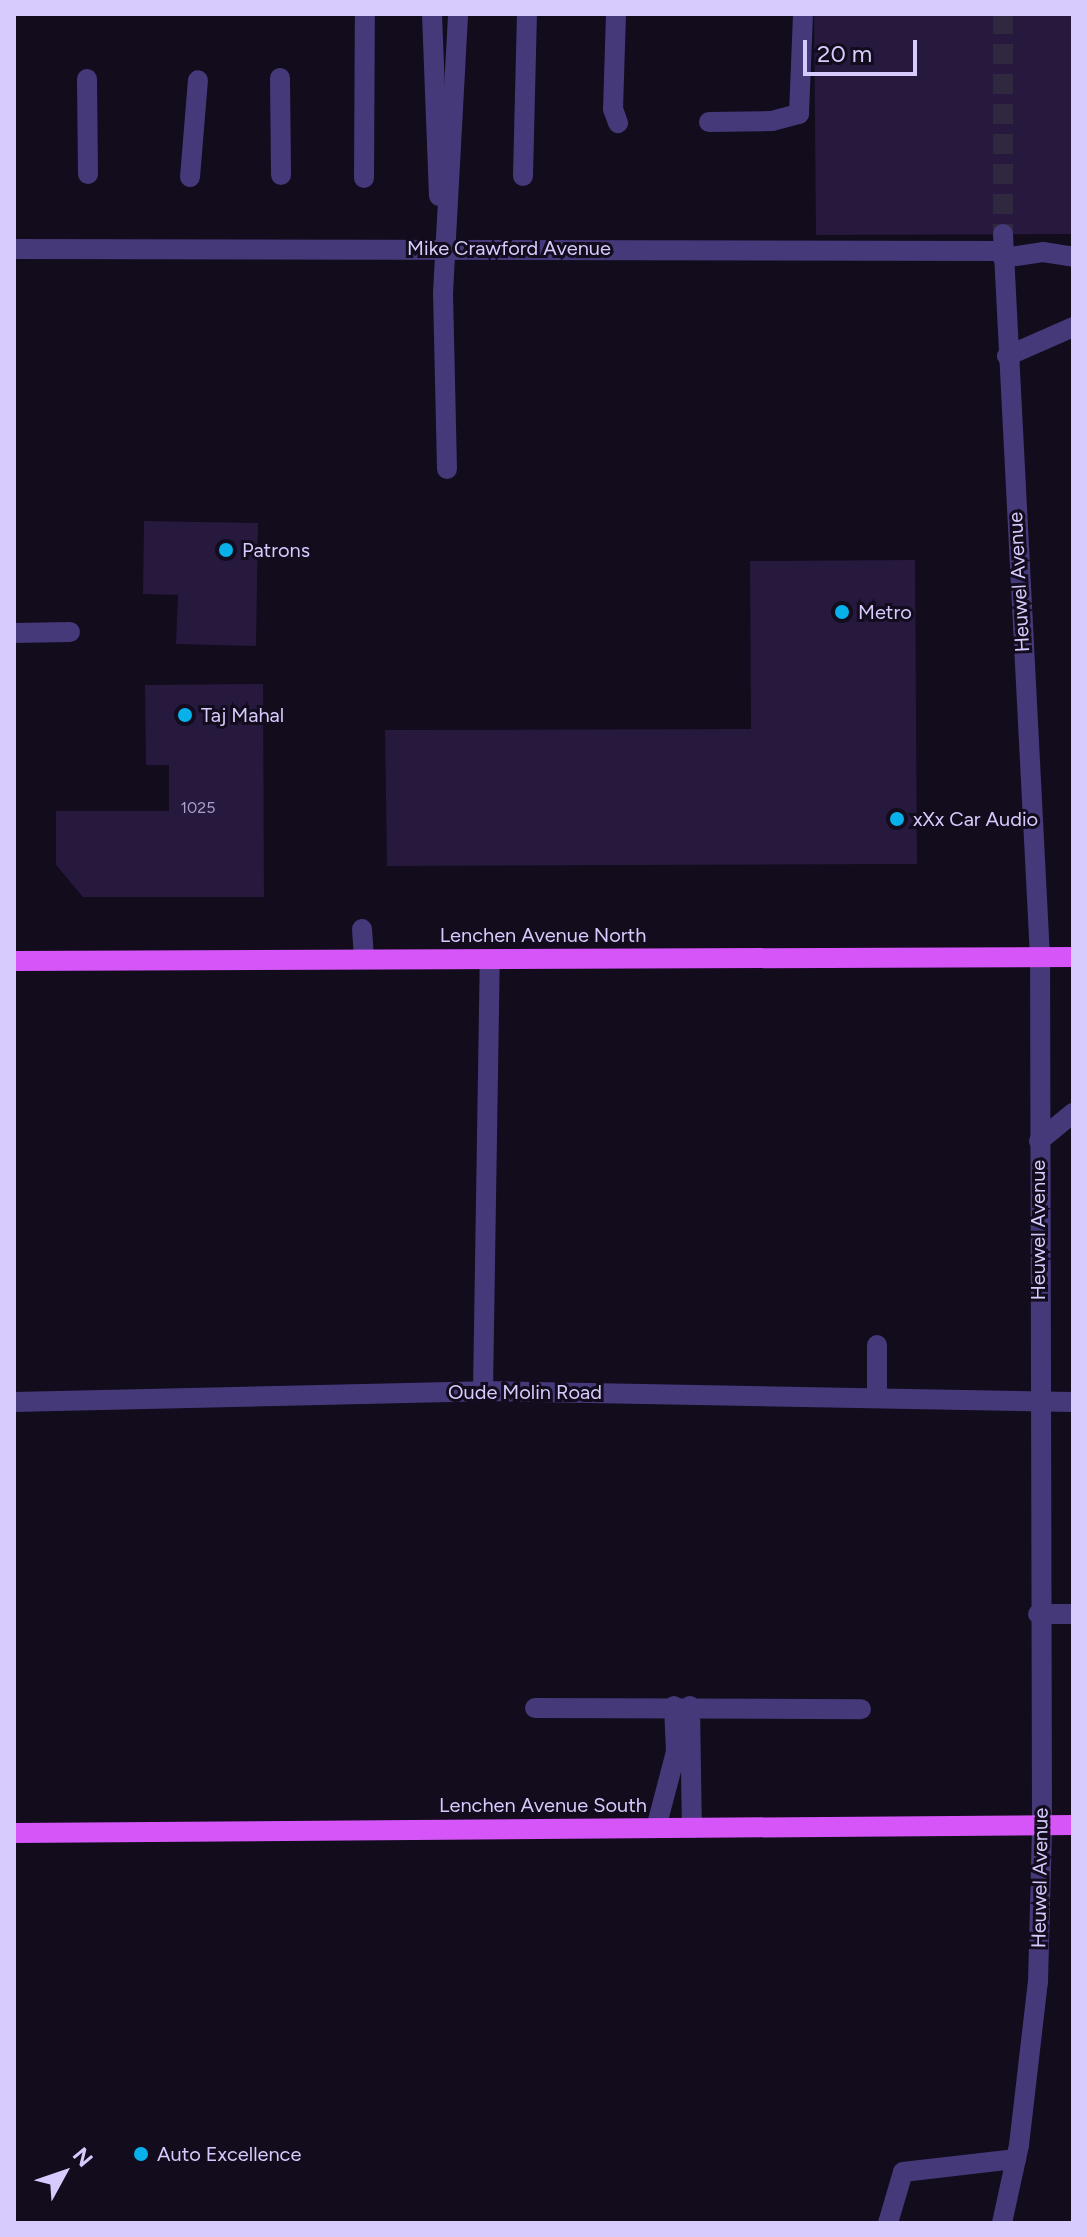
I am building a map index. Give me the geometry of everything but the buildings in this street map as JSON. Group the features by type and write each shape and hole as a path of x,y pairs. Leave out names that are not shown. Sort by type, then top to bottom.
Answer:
{"main road":[{"name":"Lenchen Avenue North","path":"14,961 1073,957"},
{"name":"Lenchen Avenue South","path":"14,1833 1073,1825"}],"street":[{"path":"364,178 365,14"},
{"path":"432,14 436,178 446,248"},
{"path":"447,469 446,248 458,14"},
{"path":"523,176 527,14"},
{"path":"616,14 613,109 618,123"},
{"path":"709,122 772,121 799,114 803,14"},
{"path":"280,78 281,175"},
{"path":"87,79 88,174"},
{"path":"190,177 198,80"},
{"name":"Mike Crawford Avenue","path":"14,249 1003,248 1073,257"},
{"name":"Heuwel Avenue","path":"1002,2223 1016,2159 1038,1982 1042,1825 1037,1399 1040,957 1003,248"},
{"path":"1007,356 1073,327"},
{"path":"14,633 70,632"},
{"path":"362,929 364,959"},
{"path":"483,1391 490,960"},
{"path":"1039,1141 1073,1113"},
{"path":"877,1345 877,1394"},
{"name":"Oude Molin Road","path":"14,1402 483,1391 877,1394 1073,1402"},
{"path":"1038,1614 1073,1614"},
{"path":"535,1708 682,1706 861,1709"},
{"path":"682,1706 692,1828"},
{"path":"656,1828 676,1752 682,1706"},
{"path":"888,2223 903,2172 1016,2159"}],"tunnel":[{"path":"1003,14 1003,234"}],"place":[{"name":"Patrons","path":"226,550"},
{"name":"Metro","path":"842,612"},
{"name":"Taj Mahal","path":"185,715"},
{"name":"xXx Car Audio","path":"897,819"},
{"name":"Auto Excellence","path":"141,2154"}]}
